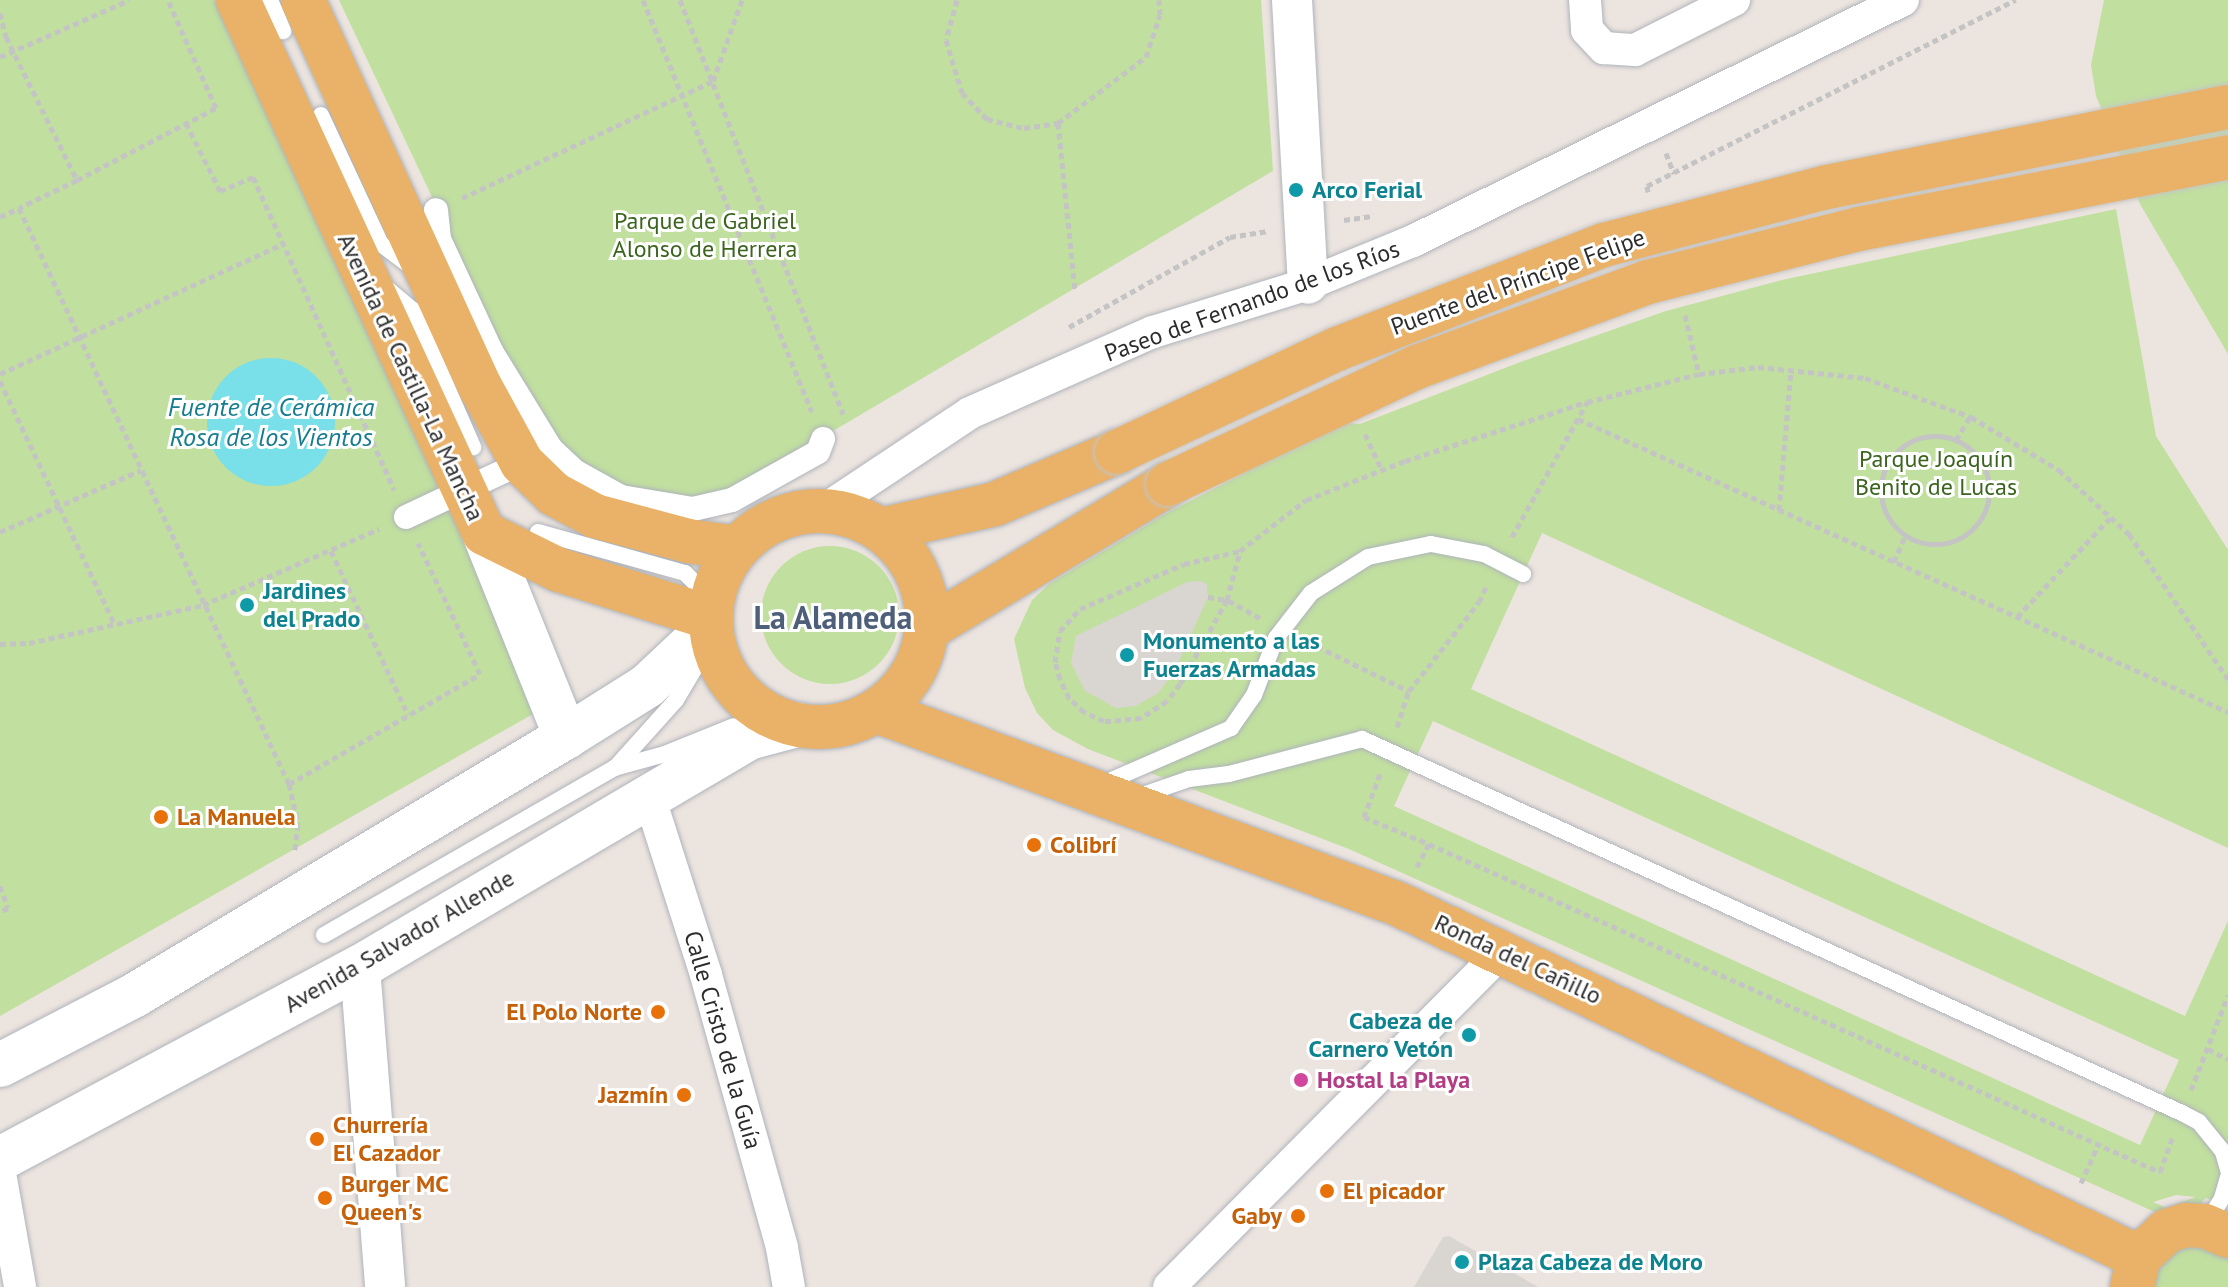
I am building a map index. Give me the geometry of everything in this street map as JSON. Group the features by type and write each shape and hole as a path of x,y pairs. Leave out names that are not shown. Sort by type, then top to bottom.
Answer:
{"main road":[{"name":"Avenida de Castilla-La Mancha","path":"238,0 484,533 559,570 712,620"},
{"path":"293,16 437,286 481,388 537,456 554,494 595,516 688,541 737,548"},
{"name":"Puente del Príncipe Felipe","path":"881,530 995,504 1117,452 1337,349 1604,245 1842,184 2228,107"},
{"name":"Puente del Príncipe Felipe","path":"927,629 1168,484 1417,367 1648,282 1859,229 2228,157"},
{"path":"824,510 854,516 881,530 908,556 924,591 927,629 919,661 902,690 877,711 838,726 783,720 745,698 727,675 712,620 721,572 737,548 776,519 824,510"},
{"path":"484,533 566,737"},
{"path":"0,1065 135,995 566,737 647,686 712,620"},
{"name":"Ronda del Cañillo","path":"877,711 1398,904 1503,951 2136,1272 2167,1231 2186,1225 2217,1231"},
{"name":"Avenida Salvador Allende","path":"0,1159 360,967 783,720"}],"street":[{"path":"1292,0 1308,284"},
{"path":"1585,0 1587,30 1604,48 1635,50 1734,0"},
{"name":"Paseo de Fernando de los Ríos","path":"824,510 970,413 1153,332 1308,284 1413,241 1903,0"},
{"path":"436,210 439,239 537,456 576,472 621,497 693,509 732,500 818,452 823,439"},
{"path":"406,517 537,456"},
{"name":"Calle Cristo de la Guía","path":"649,796 706,975 782,1248 789,1287"},
{"path":"1169,1287 1503,951"},
{"path":"360,967 385,1287"},
{"path":"0,1173 20,1287"}],"lane":[{"path":"270,0 293,16"},
{"path":"321,115 381,244 437,286"},
{"path":"358,265 413,310 473,447"},
{"path":"538,532 685,573 712,620 696,671 676,700 614,768"},
{"path":"1105,796 1231,728 1254,695 1276,638 1311,593 1368,557 1431,544 1484,554 1523,574"},
{"path":"324,935 614,768 783,720"},
{"path":"1105,796 1229,774 1362,739 2182,1113 2199,1122 2223,1152 2228,1170"},
{"path":"2217,1231 2228,1177"}],"path":[{"path":"0,57 129,0"},
{"path":"0,217 216,108 168,0"},
{"path":"643,0 823,439"},
{"path":"680,0 847,424"},
{"path":"436,210 713,81 742,0"},
{"path":"957,0 946,40 962,93 987,119 1024,128 1058,123 1146,57 1160,15 1159,0"},
{"path":"1653,122 1674,174 2016,0"},
{"path":"0,13 13,51 77,180"},
{"path":"186,123 220,191 253,177 480,674 289,784"},
{"path":"1058,123 1075,290"},
{"path":"19,208 289,784 298,824 295,849"},
{"path":"1067,328 1230,237 1390,214"},
{"path":"0,374 282,244"},
{"path":"1682,307 1699,374"},
{"path":"1240,551 1227,600 1180,684 1154,711 1123,722 1104,721 1084,712 1069,698 1055,662 1056,645 1060,631 1080,609 1184,564 1240,551 1306,500 1382,470 1587,402 1699,374 1758,367 1865,378 1971,417 2059,470 2113,516 2228,679"},
{"path":"1779,510 1791,370"},
{"path":"0,381 115,625"},
{"path":"1587,402 1479,602 1409,691 1364,817 2160,1172 2228,995"},
{"path":"1956,440 1971,417"},
{"path":"1578,419 2228,712"},
{"path":"1360,424 1382,470"},
{"path":"1938,436 1956,440 1971,450 1982,464 1988,481 1989,499 1983,516 1957,540 1940,545 1905,536 1884,508 1881,491 1888,465 1905,445 1921,438 1938,436"},
{"path":"0,532 141,470"},
{"path":"2017,617 2113,516"},
{"path":"0,644 29,643 203,605 406,517"},
{"path":"1894,562 1905,536"},
{"path":"331,551 408,715"},
{"path":"1208,597 1227,600 1409,691"},
{"path":"1398,904 1429,844"},
{"path":"0,886 8,908 0,912"},
{"path":"2207,1048 2228,1059"}],"green space":[{"name":"Jardines del Prado","path":"0,0 215,0 448,500 540,710 0,1016"},
{"name":"Parque de Gabriel Alonso de Herrera","path":"339,0 1261,0 1273,171 730,492 692,501 629,492 582,469 556,441 526,396"},
{"path":"2104,0 2228,0 2228,354 2140,204 2096,96 2091,65"},
{"name":"Parque Joaquín Benito de Lucas","path":"2116,209 2156,436 2228,550 2228,848 1542,533 1471,689 2185,1016 2228,921 2228,1205 2206,1198 2198,1206 2157,1213 1349,849 1088,749 1053,730 1037,713 1025,688 1014,639 1032,600 1049,584 1167,513 1345,423 1360,424 1523,361 1666,311 1782,280","holes":["1433,721 2179,1060 2140,1145 1394,806","2176,1195 2195,1197 2167,1208 2153,1202"]},
{"path":"830,546 856,551 879,566 894,589 899,615 894,641 879,664 856,679 830,684 804,679 781,664 766,641 761,615 766,589 781,566 804,551"},
{"path":"2186,1241 2228,1256 2228,1287 2147,1287 2150,1267"}],"shaded area":[{"path":"1187,582 1207,584 1208,597 1174,672 1158,693 1136,706 1116,708 1085,691 1071,663 1076,636"},
{"name":"Plaza Cabeza de Moro","path":"1449,1236 1538,1287 1414,1287 1443,1237"}],"water":[{"name":"Fuente de Cerámica Rosa de los Vientos","path":"271,358 295,363 316,377 330,398 335,422 330,446 316,467 295,481 271,486 247,481 226,467 212,446 207,422 212,398 226,377 247,363"}],"place":[{"name":"Arco Ferial","path":"1296,190"},
{"name":"Jardines del Prado","path":"247,605"},
{"name":"Monumento a las Fuerzas Armadas","path":"1127,655"},
{"name":"La Manuela","path":"161,817"},
{"name":"Colibrí","path":"1034,845"},
{"name":"El Polo Norte","path":"658,1012"},
{"name":"Cabeza de Carnero Vetón","path":"1469,1035"},
{"name":"Hostal la Playa","path":"1301,1080"},
{"name":"Jazmín","path":"684,1095"},
{"name":"Churrería El Cazador","path":"317,1139"},
{"name":"El picador","path":"1327,1191"},
{"name":"Burger MC Queen's","path":"325,1198"},
{"name":"Gaby","path":"1298,1216"},
{"name":"Plaza Cabeza de Moro","path":"1462,1262"}],"district":[{"name":"La Alameda","path":"833,617"}]}
